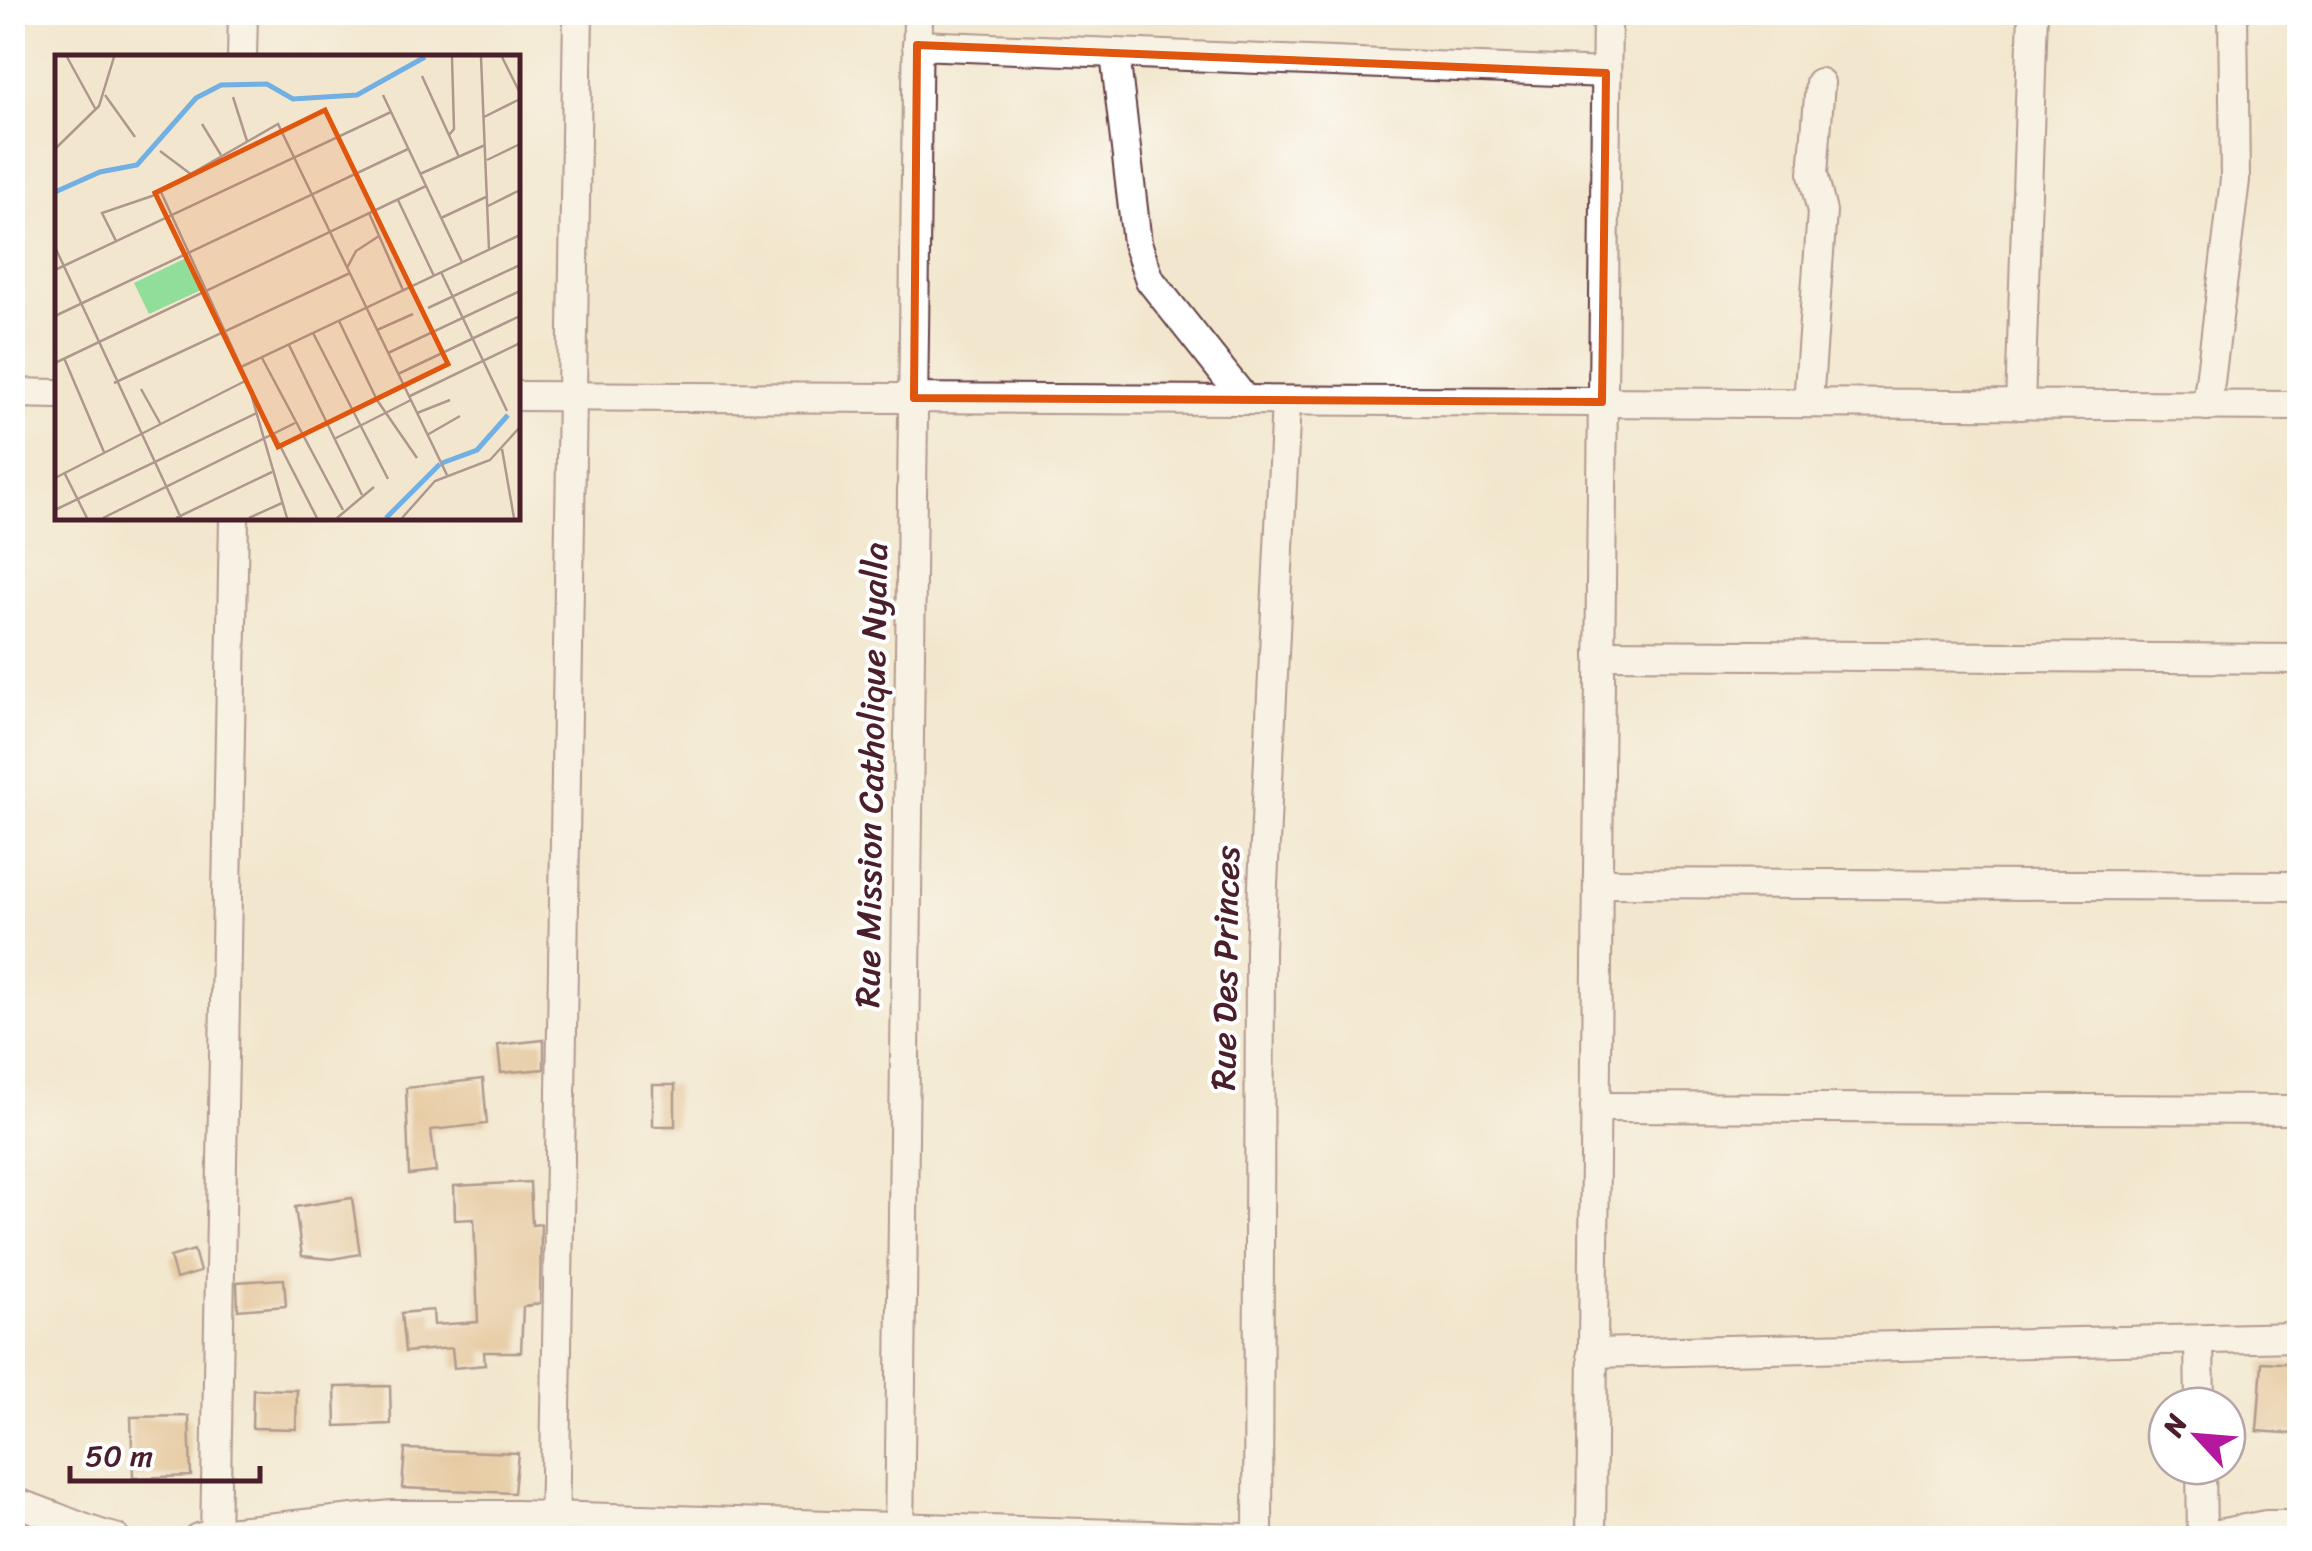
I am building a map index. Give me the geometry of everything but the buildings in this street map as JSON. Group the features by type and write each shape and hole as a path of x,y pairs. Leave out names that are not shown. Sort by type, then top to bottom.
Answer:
{"street":[{"path":"242,12 242,55"},
{"path":"554,1528 578,12"},
{"name":"Rue Mission Catholique Nyalla","path":"899,1534 918,12"},
{"path":"1590,1538 1607,12"},
{"path":"2020,405 2033,12"},
{"path":"2206,406 2235,180 2233,12"},
{"path":"918,45 1606,74"},
{"path":"1115,54 1137,243 1150,280 1246,400"},
{"path":"1808,404 1822,212 1813,174 1820,83"},
{"path":"12,393 55,394"},
{"path":"520,396 2300,406"},
{"name":"Rue Des Princes","path":"1258,1538 1260,948 1286,400"},
{"path":"234,520 210,1536 392,1515 554,1528 1243,1538"},
{"path":"1600,654 2300,658"},
{"path":"1598,883 2300,886"},
{"path":"1595,1108 2300,1110"},
{"path":"1592,1352 2300,1337"},
{"path":"2198,1341 2199,1386"},
{"path":"2201,1486 2202,1538 2266,1526 2300,1525"},
{"path":"12,1502 80,1530 115,1538"}],"highlighted area":[{"path":"917,45 1606,73 1602,402 914,398"}]}
